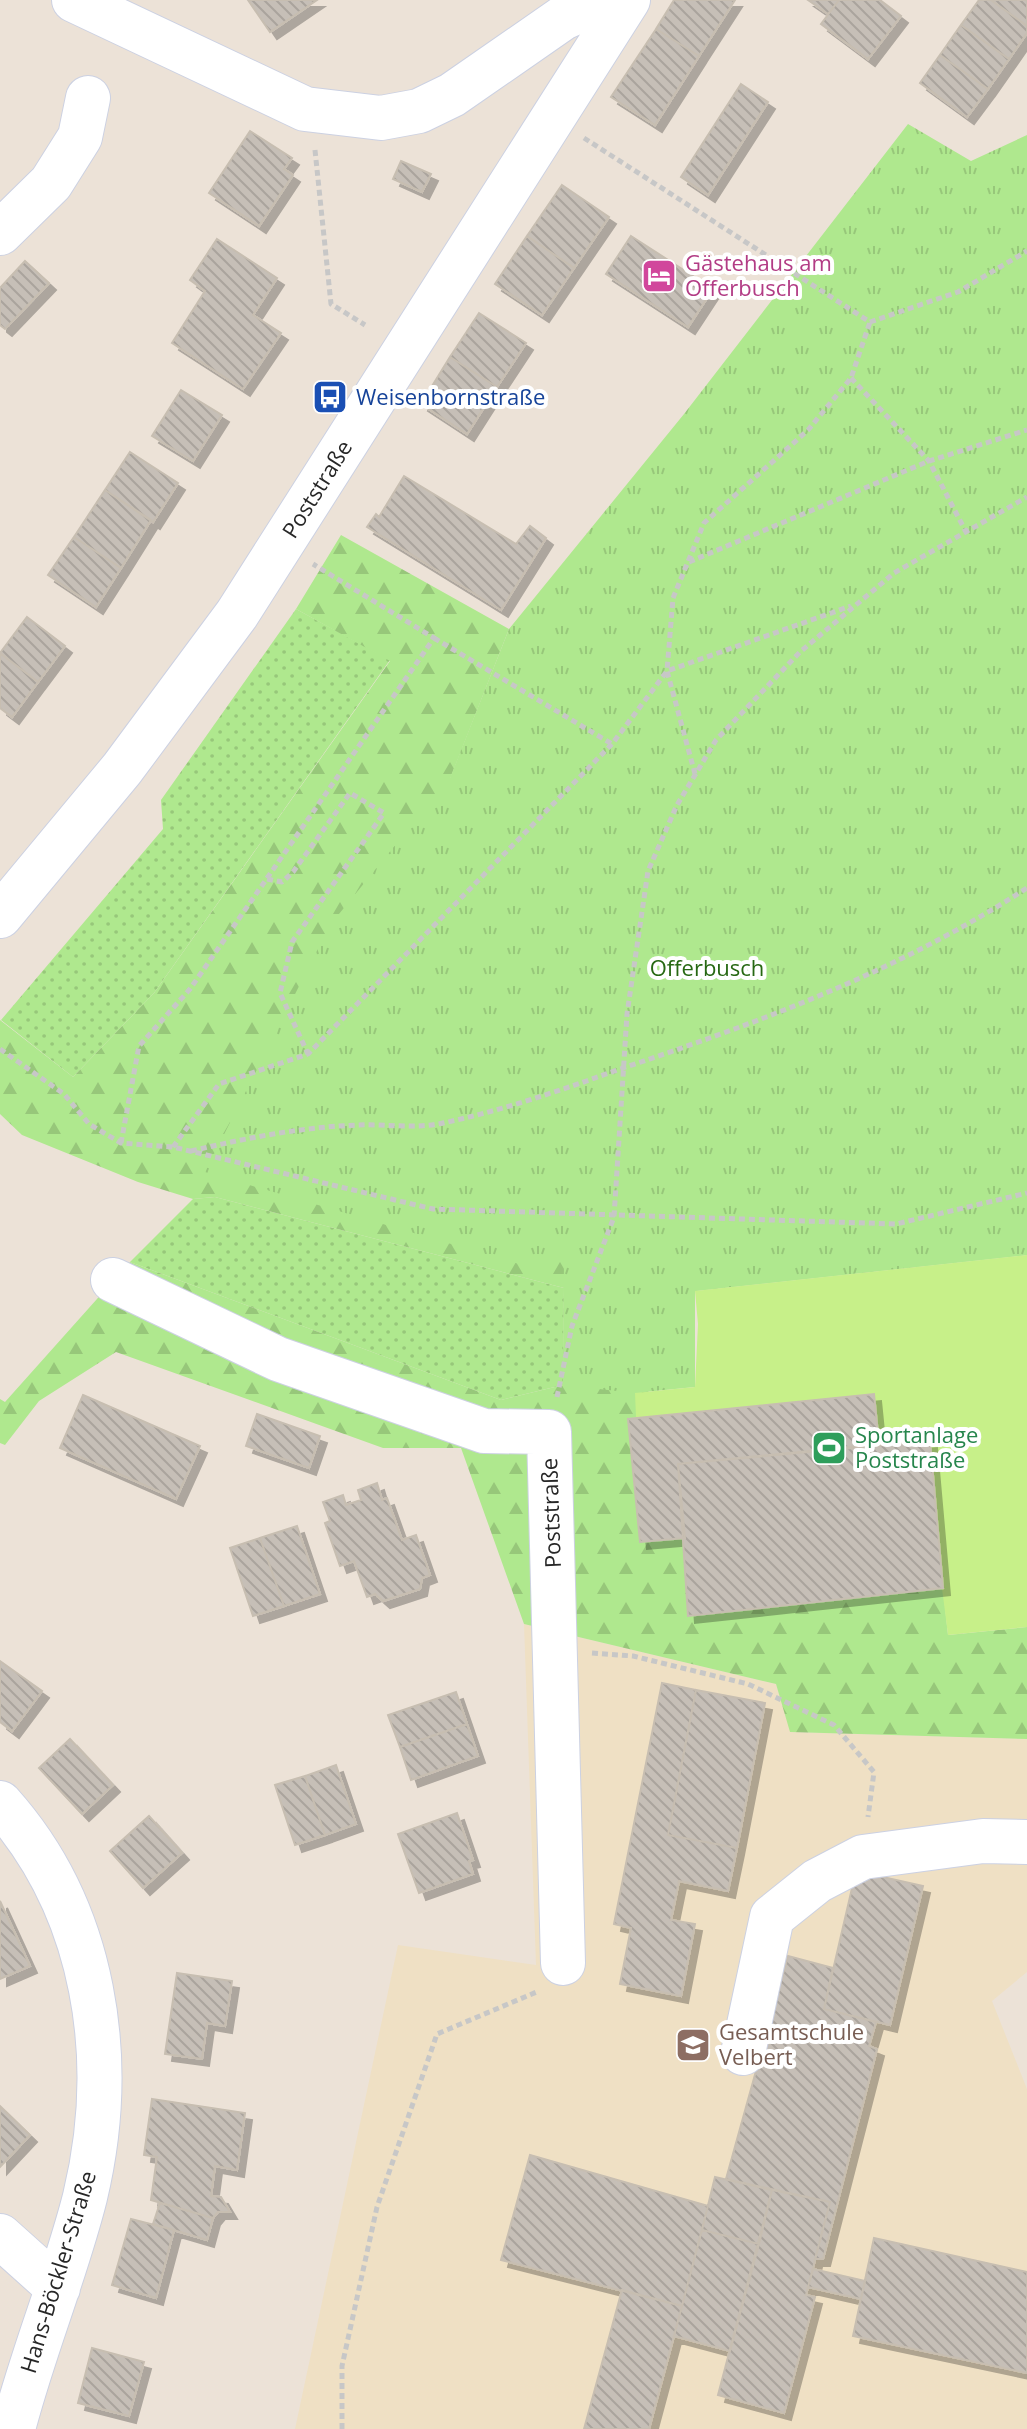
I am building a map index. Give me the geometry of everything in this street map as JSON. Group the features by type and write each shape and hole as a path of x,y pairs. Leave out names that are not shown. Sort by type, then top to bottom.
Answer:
{"street":[{"path":"74,0 305,109 381,118 419,111 452,95 563,18 585,8 622,8"},
{"name":"Poststraße","path":"0,916 122,769 237,614 622,8"},
{"path":"0,233 51,183 80,137 88,98"},
{"name":"Poststraße","path":"113,1280 278,1359 484,1431 549,1432 563,1963"},
{"name":"Hans-Böckler-Straße","path":"0,1803 18,1823 49,1872 74,1924 87,1966 99,2042 100,2105 85,2197 13,2429"},
{"path":"743,2053 772,1917 817,1881 863,1857 983,1841 1027,1842"},
{"path":"0,2236 58,2288"}],"path":[{"path":"553,118 870,322"},
{"path":"314,143 331,304 365,325"},
{"path":"870,322 958,292 1027,251"},
{"path":"695,774 667,671 673,598 704,523 808,430 851,378 870,322"},
{"path":"851,378 929,461 966,532"},
{"path":"688,563 929,461 1027,430"},
{"path":"549,1432 572,1326 614,1217 622,1069 648,871 677,805 716,740 800,652 894,573 1027,497"},
{"path":"282,544 612,744"},
{"path":"173,1147 219,1084 308,1054 612,744 667,671 856,604"},
{"path":"121,1143 139,1046 190,989 434,638"},
{"path":"267,879 282,882 293,872 350,793 384,813 292,942 280,993 308,1054"},
{"path":"187,1151 277,1132 358,1125 440,1124 541,1098 723,1036 844,987 960,931 1027,888"},
{"path":"0,1049 64,1094 89,1124 121,1143 173,1147 433,1209 896,1224 1027,1193"},
{"path":"555,1651 633,1656 748,1684 834,1725 874,1772 863,1857"},
{"path":"342,2429 342,2366 377,2207 437,2034 536,1994 563,1963"}],"shaded area":[{"name":"Gesamtschule Velbert","path":"524,1624 776,1684 791,1732 1027,1739 1027,1972 992,2001 1027,2089 1027,2429 295,2429 398,1945 536,1965"}],"green space":[{"name":"Offerbusch","path":"908,124 971,161 1027,135 1027,1255 695,1291 695,1387 635,1393 563,1385 564,1259 519,1264 205,1172 330,925 450,778 509,629 684,414"},
{"name":"Offerbusch","path":"1027,534 1027,1255 695,1291 636,1418 628,1419 640,1542 685,1538 943,1588 948,1635 1027,1627 1027,1739 790,1732 776,1684 524,1624 461,1448 383,1448 116,1352 39,1401 5,1445 0,1443 0,1399 5,1402 130,1262 501,1400 563,1385 564,1288 215,1197 193,1199 138,1182 22,1135 0,1114 0,1020 73,1077 154,993 390,661 296,609 341,535 509,629 450,779"},
{"path":"296,609 390,660 154,993 73,1077 1,1020 163,829 161,800"},
{"path":"215,1197 564,1288 563,1385 501,1400 130,1262 193,1199"},
{"name":"Sportanlage Poststraße","path":"1027,1255 1027,1627 948,1635 942,1588 688,1616 685,1538 640,1542 628,1419 636,1417 635,1393 695,1387 698,1324 695,1291"}],"building":[{"path":"248,0 317,0 270,32"},
{"path":"674,0 735,0 699,56 656,29"},
{"path":"808,0 839,0 828,14"},
{"path":"839,0 880,0 901,16 868,59 821,24"},
{"path":"979,0 991,0 1027,26 1027,33 1009,59 961,25"},
{"path":"991,0 1027,0 1027,26"},
{"path":"961,25 1009,59 988,89 940,55"},
{"path":"656,29 699,56 655,125 611,97"},
{"path":"940,55 988,89 967,117 920,83"},
{"path":"741,84 768,102 708,195 681,177"},
{"path":"250,131 292,158 284,169 293,175 259,226 209,193"},
{"path":"401,161 431,174 422,192 393,179"},
{"path":"562,185 609,217 574,268 527,236"},
{"path":"527,236 574,268 542,315 495,284"},
{"path":"631,236 713,289 688,327 606,274"},
{"path":"217,239 277,278 253,315 281,333 243,389 172,343 205,291 190,280"},
{"path":"25,261 49,283 5,329 0,325 0,288"},
{"path":"479,313 526,343 497,387 450,357"},
{"path":"450,357 497,387 467,434 421,404"},
{"path":"181,390 222,415 193,461 152,436"},
{"path":"130,452 178,483 153,522 105,490"},
{"path":"404,476 516,544 530,526 546,538 501,610 367,527 376,514 379,517"},
{"path":"105,490 151,520 121,568 74,537"},
{"path":"74,537 121,568 96,607 48,575"},
{"path":"27,617 65,646 38,682 0,653"},
{"path":"0,653 38,682 12,717 0,708"},
{"path":"874,1394 879,1444 678,1464 685,1538 640,1542 628,1419"},
{"path":"83,1395 200,1446 176,1499 60,1448"},
{"path":"257,1414 320,1436 309,1468 246,1446"},
{"path":"930,1441 943,1588 688,1616 678,1464"},
{"path":"377,1483 382,1500 387,1498 402,1540 416,1535 430,1575 422,1578 420,1589 383,1601 375,1594 367,1597 354,1561 340,1566 325,1523 330,1521 323,1502 343,1495 346,1505 361,1500 358,1490"},
{"path":"297,1526 320,1594 284,1606 260,1538"},
{"path":"260,1538 284,1606 253,1616 230,1548"},
{"path":"0,1661 42,1691 12,1731 0,1722"},
{"path":"662,1683 696,1690 668,1835 737,1848 728,1891 679,1881 671,1920 695,1924 681,1996 620,1984 631,1928 614,1924"},
{"path":"696,1690 765,1703 737,1848 668,1835"},
{"path":"456,1692 467,1724 400,1747 388,1715"},
{"path":"467,1724 478,1756 411,1780 400,1747"},
{"path":"70,1739 113,1785 82,1814 39,1768"},
{"path":"336,1765 356,1824 325,1835 305,1776"},
{"path":"305,1776 325,1835 295,1845 275,1785"},
{"path":"457,1813 473,1860 469,1861 473,1874 419,1893 398,1834"},
{"path":"149,1816 182,1853 143,1888 110,1851"},
{"path":"856,1871 923,1886 890,2025 824,2009"},
{"path":"0,1901 30,1966 0,1979"},
{"path":"788,1956 833,1968 824,2009 876,2022 869,2046 877,2049 823,2259 815,2259 830,2202 726,2179"},
{"path":"177,1973 232,1981 225,2026 207,2023 202,2059 165,2054"},
{"path":"152,2099 245,2113 237,2170 215,2166 211,2196 221,2197 230,2212 218,2212 213,2218 151,2200 157,2157 144,2155"},
{"path":"0,2106 30,2135 0,2167"},
{"path":"530,2155 708,2206 682,2306 501,2260"},
{"path":"715,2177 772,2190 759,2244 702,2230"},
{"path":"772,2190 830,2202 806,2295 815,2297 784,2413 718,2395"},
{"path":"160,2203 213,2218 207,2240 153,2224"},
{"path":"131,2219 174,2230 156,2298 112,2285"},
{"path":"702,2230 759,2244 730,2351 674,2336"},
{"path":"874,2238 1027,2272 1027,2373 853,2336"},
{"path":"813,2269 865,2281 861,2299 808,2287"},
{"path":"622,2290 682,2306 649,2429 584,2429"},
{"path":"92,2348 144,2362 129,2416 78,2403"}],"place":[{"name":"Gästehaus am Offerbusch","path":"659,276"},
{"name":"Weisenbornstraße","path":"330,397"},
{"name":"Sportanlage Poststraße","path":"829,1448"},
{"name":"Gesamtschule Velbert","path":"693,2045"}]}
